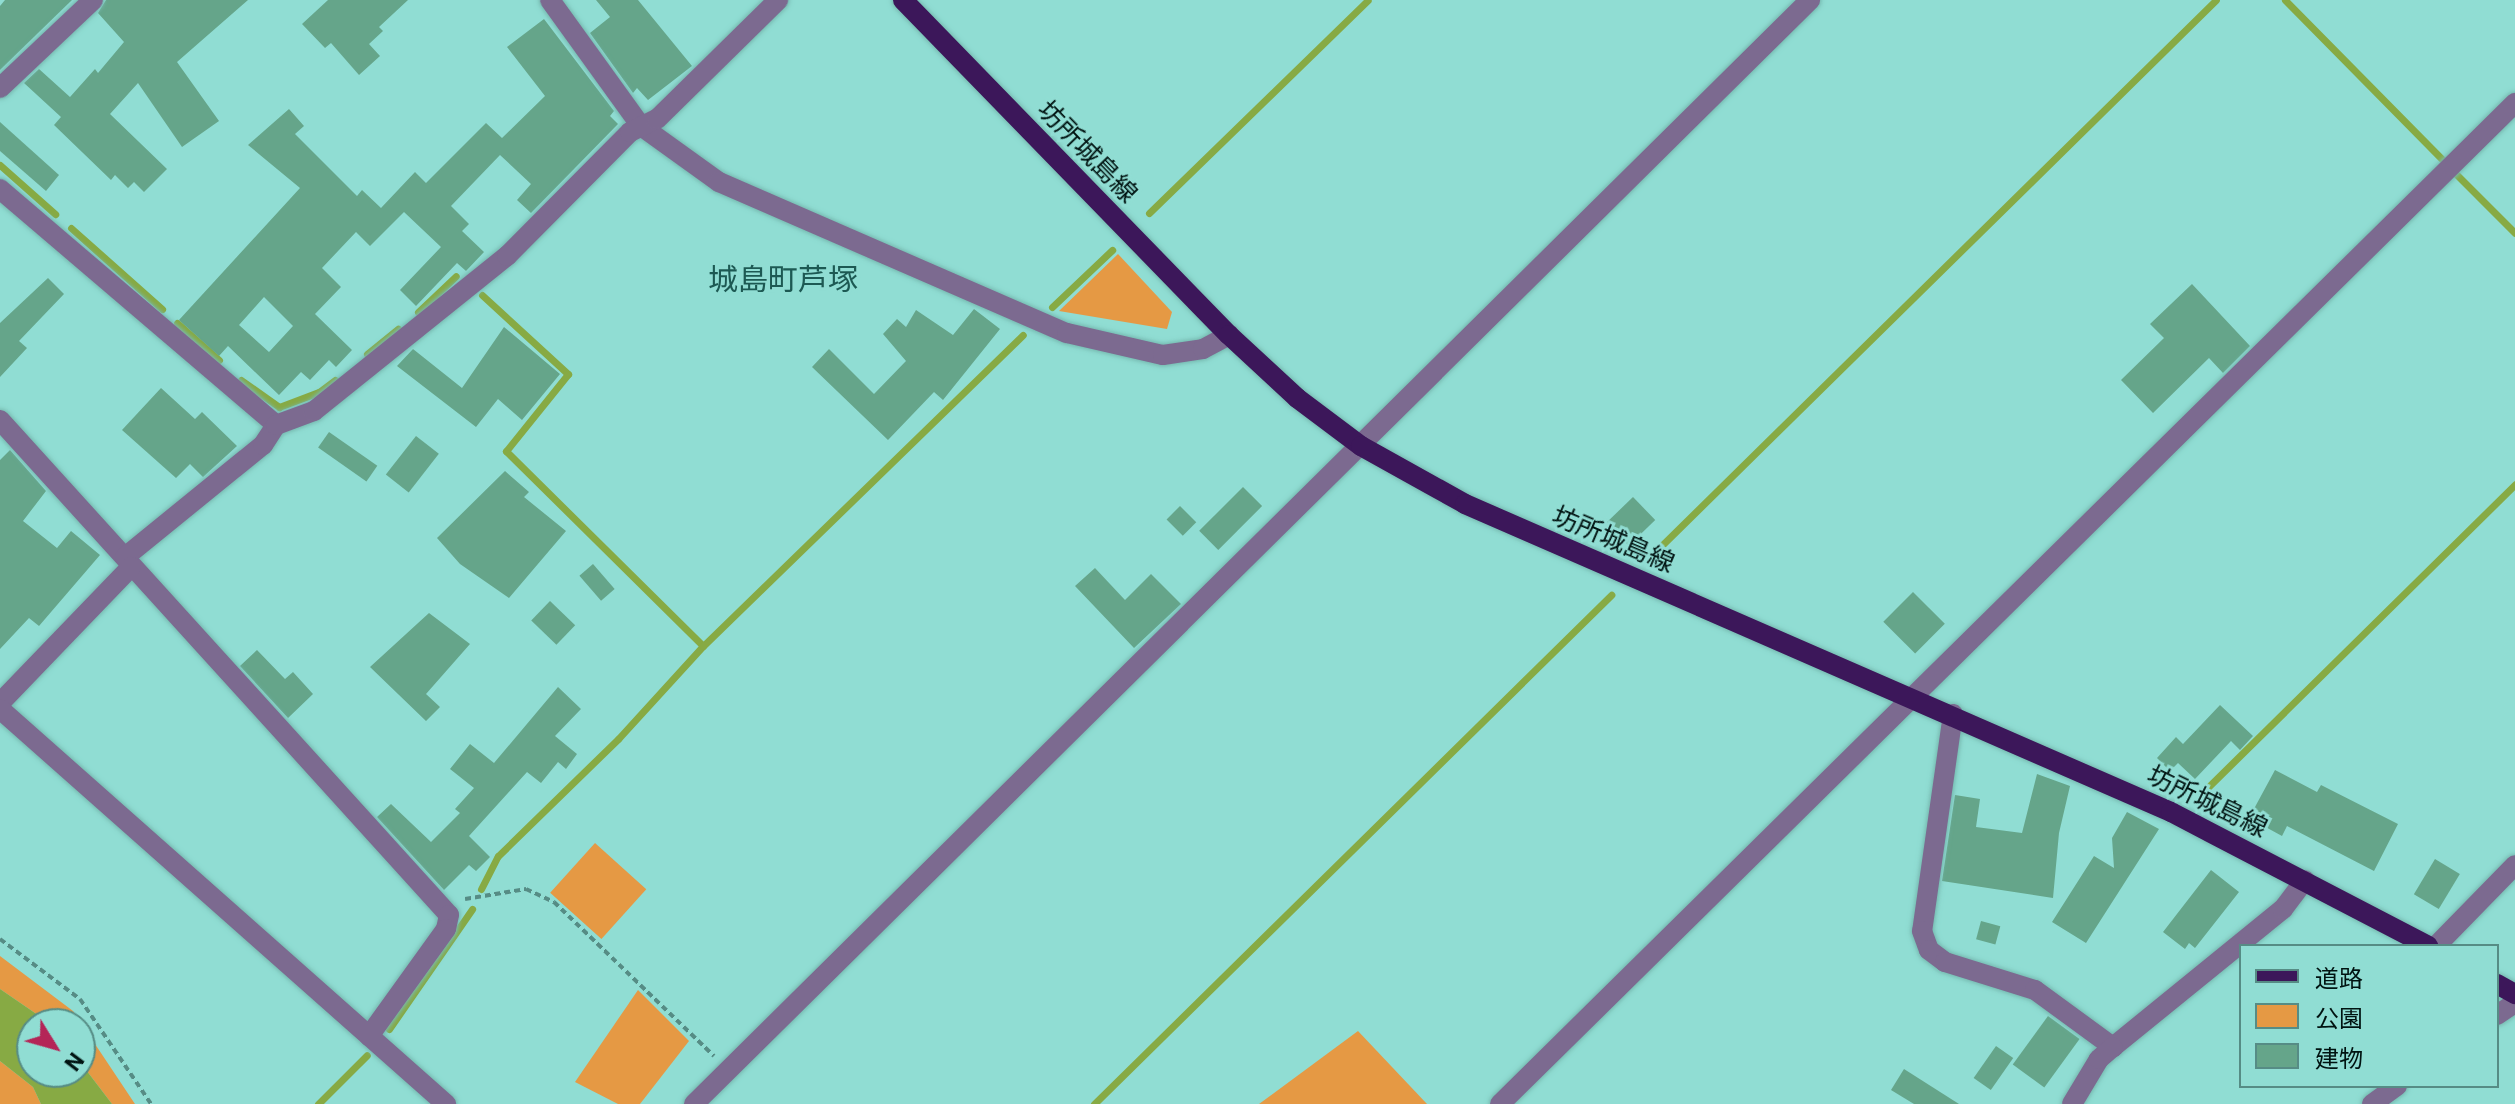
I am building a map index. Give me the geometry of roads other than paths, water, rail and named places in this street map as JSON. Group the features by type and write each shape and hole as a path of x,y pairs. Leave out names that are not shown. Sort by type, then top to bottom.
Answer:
{"main road":[{"name":"坊所城島線","path":"903,0 1229,335 1297,398 1361,446 1465,504 1953,714 2171,812 2424,944"}],"street":[{"path":"0,88 93,0"},
{"path":"550,0 641,126 719,182 1067,333 1163,355 1203,349 1229,335"},
{"path":"0,703 128,562 263,445 276,425 314,411 378,362 449,298 507,256 641,126 657,119 778,0"},
{"path":"694,1104 1810,0"},
{"path":"1500,1104 2515,103"},
{"path":"0,189 276,425"},
{"path":"0,420 449,915 446,929 369,1036"},
{"path":"0,709 446,1104"},
{"path":"1953,714 1922,931 1929,950 1945,962 2035,990 2113,1047"},
{"path":"2438,944 2515,865"},
{"path":"2240,944 2283,909 2305,880"},
{"path":"2072,1104 2099,1059 2239,945"},
{"path":"2372,1104 2394,1088"}],"waterway":[{"path":"1149,213 1368,0"},
{"path":"1657,550 2216,0"},
{"path":"2285,0 2442,159"},
{"path":"0,165 55,214"},
{"path":"2456,174 2515,233"},
{"path":"71,228 162,309"},
{"path":"1052,307 1112,250"},
{"path":"418,312 456,276"},
{"path":"482,295 568,374 506,451 703,646"},
{"path":"177,323 219,360"},
{"path":"367,354 398,329"},
{"path":"481,889 498,856 618,739 703,646 1023,335"},
{"path":"241,380 279,407 319,392 335,380"},
{"path":"2200,795 2515,484"},
{"path":"1094,1104 1611,595"},
{"path":"389,1029 472,909"},
{"path":"318,1104 367,1055"}],"district":[{"name":"城島町芦塚","path":"783,280"}]}
